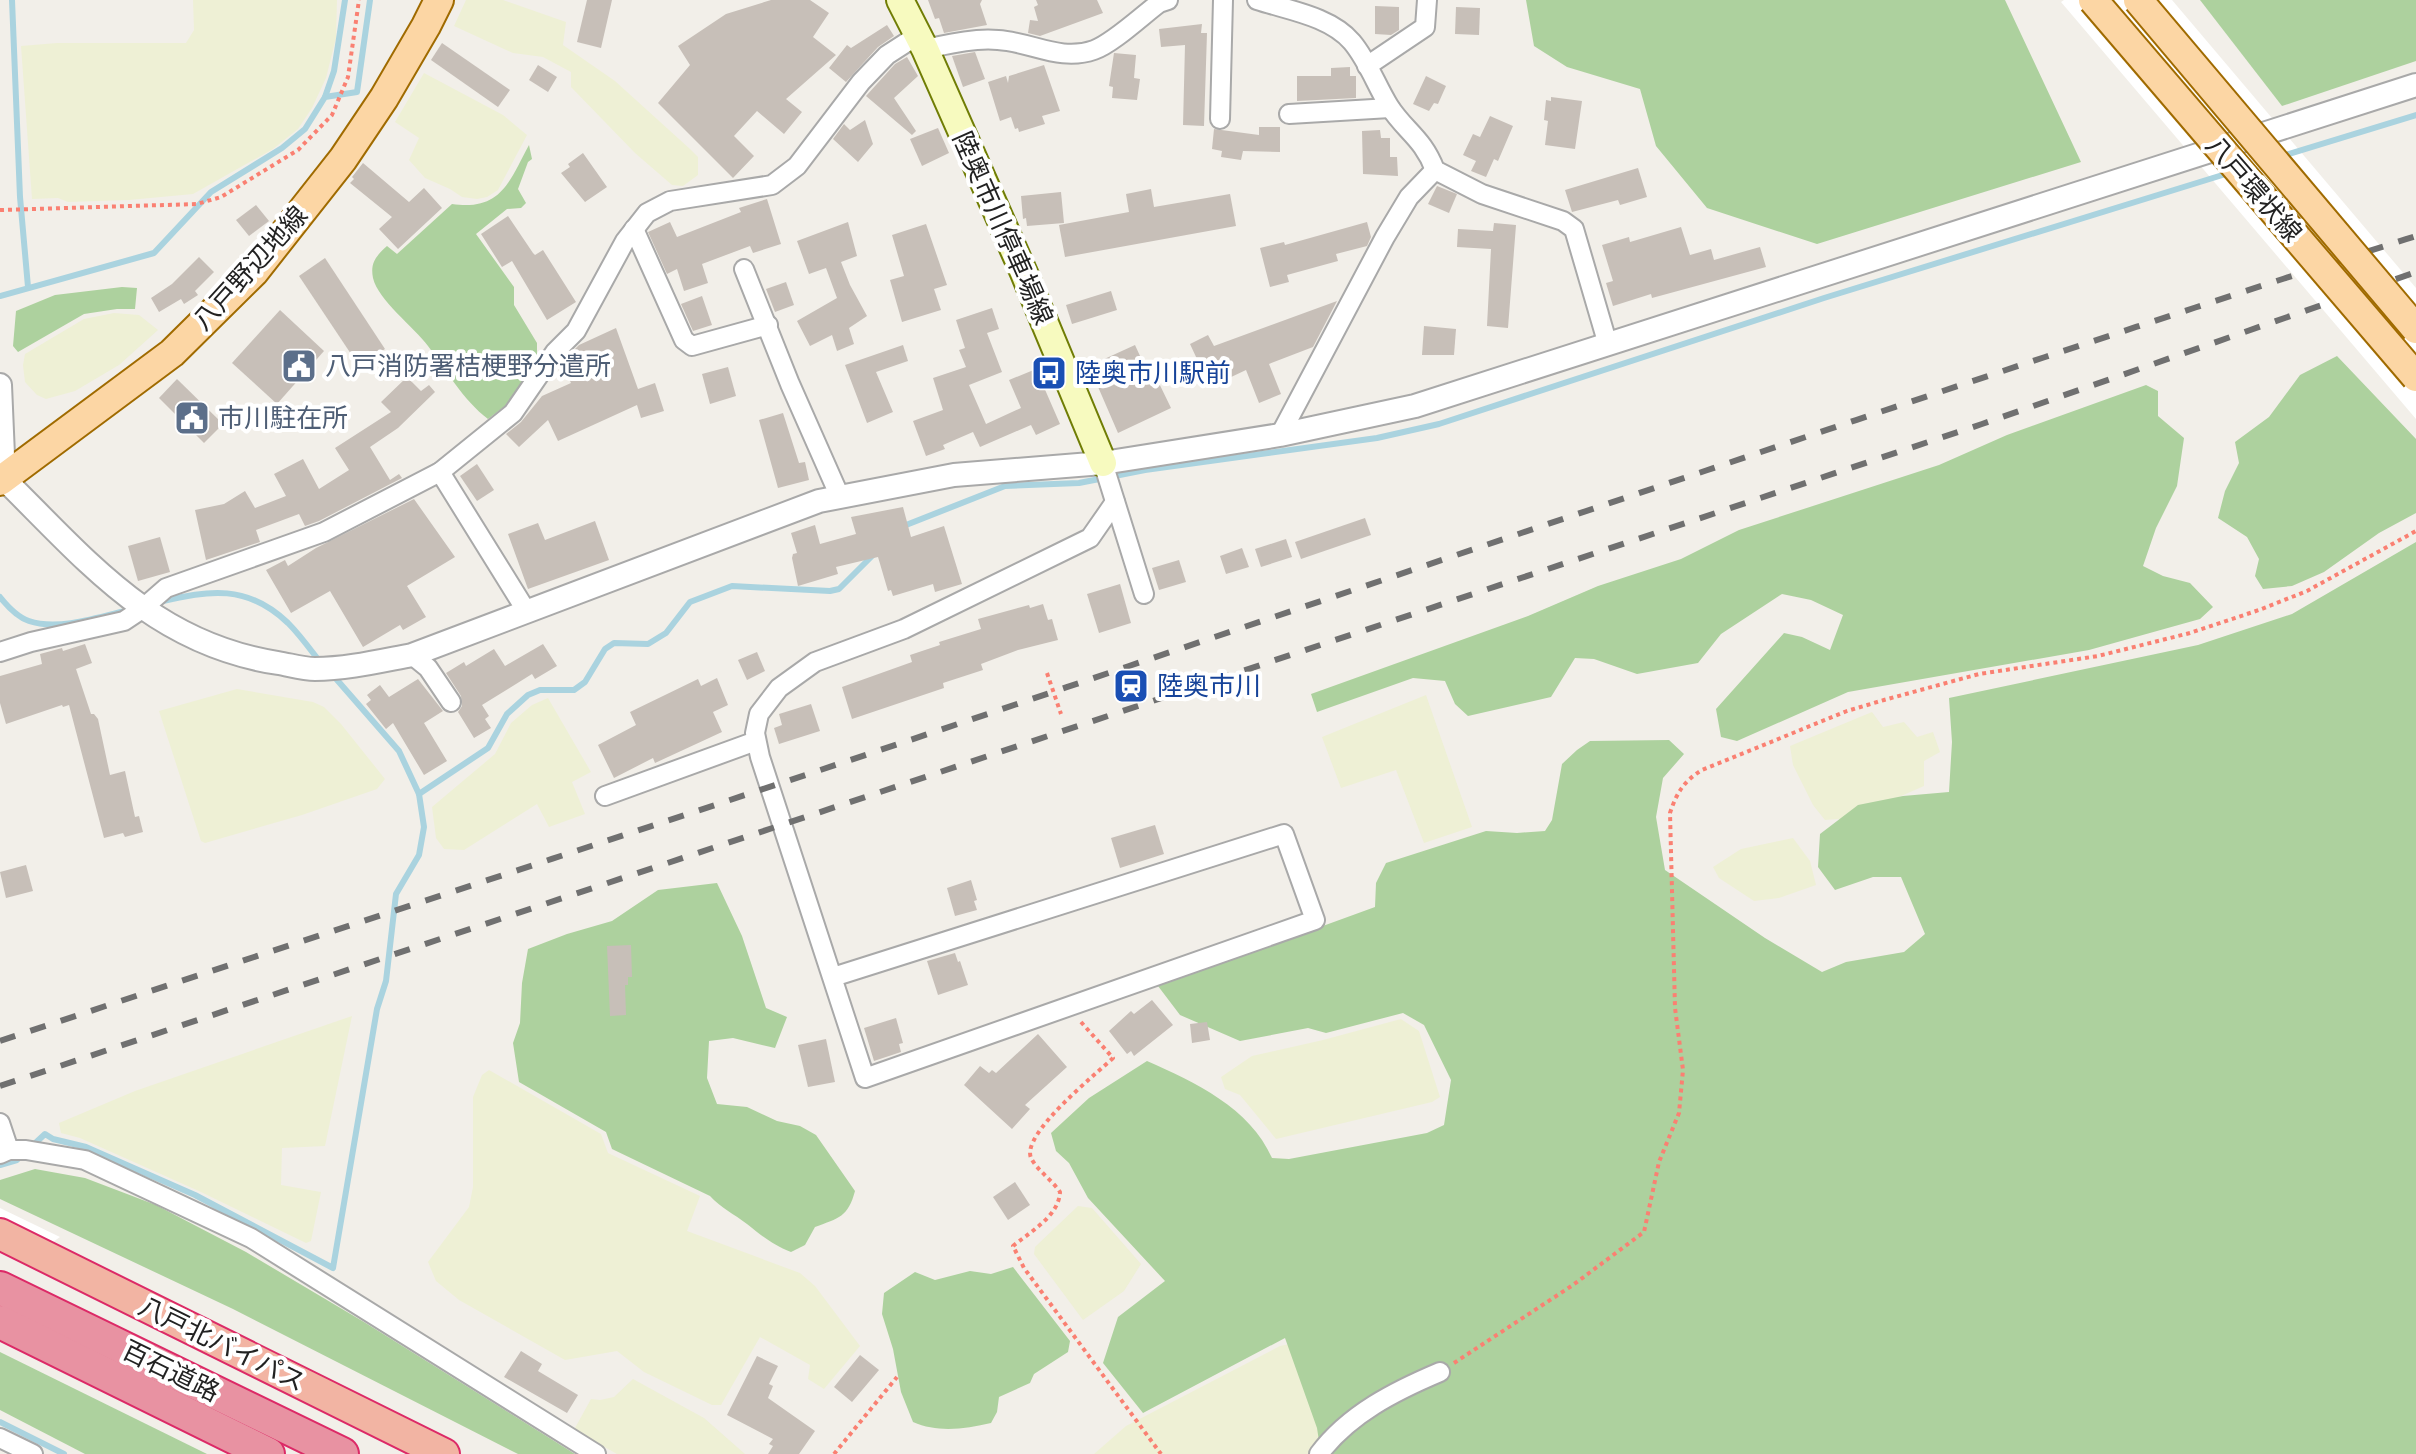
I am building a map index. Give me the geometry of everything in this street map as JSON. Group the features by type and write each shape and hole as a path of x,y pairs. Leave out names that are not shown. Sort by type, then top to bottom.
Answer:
{"highway":[{"name":"八戸北バイパス","path":"0,1234 444,1454"},
{"name":"百石道路","path":"0,1288 342,1454"},
{"name":"百石道路","path":"0,1322 268,1454"}],"main road":[{"name":"八戸野辺地線","path":"2,480 172,353 254,272 343,159 384,98 439,0"},
{"name":"陸奥市川停車場線","path":"900,0 922,42 1024,273 1103,463"},
{"name":"八戸環状線","path":"2093,0 2416,377"},
{"name":"八戸環状線","path":"2138,0 2416,329"}],"street":[{"path":"0,652 124,621 166,588 324,532 440,472 513,413 555,352 576,331 625,241 647,213 670,201 772,185 797,166 861,82 887,55 922,42 1001,40 1051,53 1074,55 1097,49 1159,3 1168,0"},
{"path":"1220,119 1223,0"},
{"path":"1257,0 1318,19 1338,29 1352,42 1390,108 1427,150 1435,170 1482,194 1563,221 1574,229 1608,345"},
{"path":"1367,66 1425,27 1427,0"},
{"path":"0,385 2,480 142,609 200,642 251,659 313,669 365,665 412,655 819,501 954,475 1103,463 1280,435 1415,406 2416,85"},
{"path":"1289,114 1390,108"},
{"path":"1280,435 1385,237 1409,197 1435,170"},
{"path":"634,229 684,340 692,346 768,325"},
{"path":"744,269 840,497"},
{"name":"陸奥市川停車場線","path":"1103,463 1144,594"},
{"path":"440,472 527,612"},
{"path":"833,977 1284,834 1315,920 865,1078 756,741 759,714 779,688 815,662 904,629 1090,538 1115,502"},
{"path":"412,655 428,668 451,702"},
{"path":"605,796 756,741"},
{"path":"0,1123 4,1152 85,1160 251,1238 596,1454"},
{"path":"1319,1454 1334,1434 1398,1390 1440,1372"},
{"path":"0,1438 33,1454"}],"path":[{"path":"0,210 197,204 221,197 243,185 298,150 332,115 348,77 359,0"},
{"path":"1440,1372 1573,1285 1644,1232 1659,1162 1679,1113 1683,1070 1675,1008 1670,813 1676,795 1687,779 1702,770 1847,711 1884,700 1979,674 2098,656 2190,633 2259,610 2307,591 2416,531"},
{"path":"1047,673 1061,714"},
{"path":"1074,1005 1082,1022 1113,1058 1056,1111 1032,1141 1029,1149 1032,1160 1060,1192 1060,1202 1049,1217 1013,1246 1024,1268 1161,1454"},
{"path":"834,1454 897,1377"}],"green space":[{"path":"193,0 337,0 336,38 326,78 298,129 273,149 193,194 68,202 58,198 32,199 21,46 186,43 194,30"},
{"path":"466,0 503,0 566,22 563,45 615,81 690,149 698,157 698,175 683,186 672,185 635,153 571,87 571,72 543,57 513,53 454,26"},
{"path":"1526,0 2005,0 2081,162 1817,244 1707,208 1656,146 1640,89 1567,67 1534,46"},
{"path":"2200,0 2416,0 2416,61 2282,106"},
{"path":"424,73 503,115 527,135 498,190 487,197 462,197 425,178 409,160 419,138 395,122"},
{"path":"529,145 532,159 518,189 526,203 521,208 507,209 476,234 514,287 514,305 537,343 533,367 505,406 488,419 463,394 428,346 382,295 373,278 372,268 387,246 397,254 452,204 469,205 493,198 509,182"},
{"path":"137,288 135,309 84,314 18,352 13,346 16,311 55,295"},
{"path":"114,313 139,315 158,330 119,365 75,391 46,399 37,395 25,382 25,354 84,319"},
{"path":"2337,356 2416,439 2416,513 2379,533 2324,572 2292,586 2263,589 2255,576 2259,559 2247,537 2218,518 2225,491 2239,463 2235,442 2269,417 2300,375"},
{"path":"2146,385 2158,391 2158,416 2184,438 2177,486 2156,528 2143,566 2163,576 2190,583 2213,607 2200,619 2089,650 1848,692 1737,741 1721,737 1716,709 1784,633 1802,637 1830,650 1843,615 1811,600 1782,594 1721,634 1698,663 1637,674 1594,659 1575,658 1551,697 1468,716 1455,704 1445,681 1413,678 1317,712 1311,694 1528,616 1598,586 1681,559 1739,530 1939,465 2007,435"},
{"path":"2416,542 2416,1454 1321,1454 1317,1428 1285,1338 1143,1413 1103,1363 1118,1317 1165,1281 1088,1198 1069,1163 1056,1151 1051,1133 1089,1098 1147,1061 1219,1099 1250,1125 1272,1158 1289,1159 1427,1133 1444,1125 1451,1080 1424,1025 1403,1013 1326,1033 1308,1028 1240,1041 1180,1015 1158,986 1375,907 1376,883 1386,863 1486,831 1545,831 1552,820 1562,764 1590,741 1669,740 1684,754 1663,778 1656,817 1665,870 1765,938 1822,972 1846,962 1904,952 1925,934 1901,877 1873,877 1835,890 1818,867 1820,834 1858,805 1903,796 1949,792 1952,742 1949,698 2198,645 2292,614"},
{"path":"237,689 313,702 324,707 385,779 377,789 302,815 205,843 201,841 159,711"},
{"path":"1426,695 1472,827 1424,843 1396,770 1341,788 1322,737"},
{"path":"548,698 591,772 572,782 585,814 549,827 537,804 464,850 444,849 436,838 432,807 495,754 511,723 532,705"},
{"path":"1872,712 1883,727 1904,722 1917,737 1933,732 1940,752 1924,761 1924,786 1851,818 1825,820 1813,805 1793,765 1790,746"},
{"path":"1793,838 1810,861 1816,885 1779,898 1754,901 1719,878 1713,867 1741,849"},
{"path":"717,883 742,936 766,1008 787,1017 775,1048 733,1038 709,1041 707,1078 717,1104 747,1107 816,1135 855,1191 846,1211 836,1219 815,1227 805,1245 791,1252 768,1240 710,1196 612,1149 606,1132 519,1082 513,1043 520,1023 528,949 612,921 658,890"},
{"path":"352,1016 325,1146 282,1148 281,1185 321,1192 311,1241 306,1243 201,1192 80,1138 61,1133 59,1123 135,1091"},
{"path":"1401,1019 1419,1031 1440,1097 1432,1102 1276,1139 1240,1095 1225,1089 1221,1077 1252,1056"},
{"path":"489,1070 601,1134 608,1153 700,1196 687,1231 800,1273 815,1286 860,1346 824,1389 808,1379 810,1365 760,1337 721,1405 712,1405 644,1372 617,1351 565,1360 459,1300 436,1281 428,1262 469,1207 473,1187 473,1097 482,1075"},
{"path":"35,1169 85,1178 156,1205 246,1252 575,1454 518,1454 233,1309 0,1199 0,1180"},
{"path":"1078,1206 1092,1208 1141,1264 1124,1291 1083,1320 1034,1254 1035,1247"},
{"path":"1013,1267 1070,1341 1068,1352 1034,1374 1030,1383 999,1397 997,1412 991,1423 952,1429 932,1428 913,1422 901,1392 893,1349 882,1314 884,1293 915,1272 935,1280 970,1271 991,1274"},
{"path":"1294,1343 1325,1434 1309,1454 1094,1454 1126,1426 1280,1346"},
{"path":"0,1352 207,1454 85,1454 0,1410"},
{"path":"633,1379 704,1418 745,1454 617,1454 575,1428 591,1399 614,1397"}],"pier":[{"path":"2172,0 2416,288 2416,419 2061,2"},
{"path":"0,1208 60,1237 26,1261 0,1249"}],"building":[{"path":"587,0 612,0 601,48 577,42"},
{"path":"771,0 810,0 829,13 813,37 836,55 786,99 802,112 784,134 757,111 734,136 754,156 733,178 658,103 690,65 678,46 726,14"},
{"path":"928,0 982,0 980,4 987,25 944,33"},
{"path":"1036,0 1097,0 1103,13 1040,36 1028,33 1030,20 1038,21 1034,7 1038,5"},
{"path":"1375,6 1399,7 1399,30 1391,35 1375,34"},
{"path":"1456,7 1480,8 1479,35 1455,34"},
{"path":"1202,24 1201,33 1207,33 1204,126 1183,125 1185,45 1161,47 1159,29"},
{"path":"887,25 894,36 878,47 846,82 829,68 847,45 851,48"},
{"path":"442,43 510,90 498,107 431,60"},
{"path":"975,52 985,79 963,87 952,56"},
{"path":"1114,53 1136,55 1134,78 1140,79 1137,100 1112,98 1113,87 1109,86"},
{"path":"907,57 918,76 894,98 916,131 912,135 866,96 895,64"},
{"path":"538,65 557,77 548,92 529,80"},
{"path":"1044,65 1060,111 1042,116 1045,124 1019,132 1011,117 1000,121 988,82 1006,76 1008,83 1009,76"},
{"path":"1350,67 1350,76 1356,76 1356,98 1297,101 1297,76 1331,76 1331,68"},
{"path":"1426,76 1446,86 1438,104 1434,103 1429,111 1413,104"},
{"path":"1551,97 1582,101 1575,149 1545,145 1548,121 1544,120 1546,100 1551,101"},
{"path":"1490,116 1513,126 1498,161 1494,159 1486,177 1471,171 1476,161 1463,155 1473,134 1480,137"},
{"path":"865,120 873,144 858,162 833,139 844,124 850,130"},
{"path":"1259,127 1280,127 1280,152 1243,151 1241,160 1221,157 1222,151 1212,149 1214,129 1259,135"},
{"path":"938,128 949,153 922,166 910,139"},
{"path":"1380,130 1381,138 1390,138 1390,157 1397,157 1398,176 1363,174 1362,131"},
{"path":"583,153 607,187 585,202 561,173"},
{"path":"363,163 409,202 424,188 442,208 398,249 379,229 392,217 350,183"},
{"path":"1638,168 1647,197 1620,205 1618,200 1572,212 1565,190"},
{"path":"1437,186 1457,194 1449,213 1428,204"},
{"path":"1151,189 1154,207 1230,194 1236,226 1065,257 1059,225 1129,212 1126,194"},
{"path":"1061,192 1064,223 1027,226 1026,218 1023,219 1021,196"},
{"path":"767,199 781,244 753,253 750,246 702,264 708,283 684,291 677,269 667,274 648,232 670,222 677,237 741,212 739,208"},
{"path":"256,205 269,221 249,236 236,220"},
{"path":"508,216 535,255 543,250 576,302 547,320 512,261 502,267 481,234"},
{"path":"848,222 857,256 841,262 867,316 849,328 854,344 837,351 832,335 810,346 797,321 837,298 826,268 809,274 797,241"},
{"path":"1367,222 1371,237 1367,246 1336,254 1338,261 1287,275 1289,282 1270,287 1260,248 1284,242 1285,245"},
{"path":"1494,223 1516,225 1508,328 1487,326 1491,249 1457,247 1458,229 1493,231"},
{"path":"926,224 947,285 934,289 941,310 902,322 890,280 904,276 892,235"},
{"path":"1681,227 1690,255 1711,249 1714,260 1760,247 1766,267 1613,306 1606,283 1613,281 1602,245 1629,237 1630,242"},
{"path":"199,257 214,272 195,291 198,295 184,304 181,299 159,312 151,298 172,284"},
{"path":"325,258 385,349 359,366 299,276"},
{"path":"786,282 794,305 775,312 766,289"},
{"path":"1111,291 1117,310 1072,324 1066,305"},
{"path":"702,296 712,325 693,331 681,304"},
{"path":"1337,301 1313,347 1269,364 1281,394 1259,403 1246,370 1210,387 1190,344 1208,335 1214,346"},
{"path":"992,308 999,329 987,333 1002,372 969,385 986,424 1021,408 1009,380 1036,369 1060,424 1036,435 1031,425 980,447 973,432 943,445 945,449 926,456 913,421 943,410 933,378 966,367 959,350 965,348 956,320"},
{"path":"280,310 324,351 277,404 232,363"},
{"path":"1424,326 1456,329 1454,355 1422,355"},
{"path":"616,328 638,389 655,383 664,411 641,418 637,405 558,441 548,420 519,447 506,434 521,422 542,396 571,383 563,366 572,362 569,357 573,355 571,353 579,345"},
{"path":"903,345 908,361 876,372 893,412 867,423 845,365"},
{"path":"1135,345 1151,380 1156,377 1171,408 1118,433 1089,366"},
{"path":"728,367 736,396 710,404 702,374"},
{"path":"407,377 421,391 429,385 435,392 398,428 370,447 390,480 399,474 402,478 305,526 299,514 256,530 260,542 206,560 195,510 224,504 245,491 255,508 286,496 274,474 303,459 319,489 349,470 335,448 391,412 381,402"},
{"path":"177,379 223,424 204,443 159,398"},
{"path":"783,413 799,463 805,462 809,480 778,488 759,420"},
{"path":"477,464 494,490 477,501 460,476"},
{"path":"414,499 455,557 407,586 426,617 403,630 400,625 363,647 330,591 291,613 266,570 285,560 288,566 316,548"},
{"path":"903,507 911,537 944,526 962,584 935,592 933,584 893,596 891,590 888,591 878,557 836,567 838,574 798,586 792,558 797,553 791,533 815,525 820,544 856,534 851,517"},
{"path":"1365,518 1371,535 1301,559 1295,542"},
{"path":"595,521 609,560 528,589 508,534 538,523 545,540"},
{"path":"160,537 170,572 138,581 128,546"},
{"path":"1286,539 1292,557 1261,567 1255,549"},
{"path":"1242,548 1249,567 1226,574 1220,556"},
{"path":"1179,560 1186,582 1159,590 1152,568"},
{"path":"1120,584 1131,623 1099,633 1087,594"},
{"path":"1043,604 1048,620 1052,619 1058,640 981,664 983,670 943,683 944,688 852,719 842,687 912,662 910,655 940,645 939,642 981,629 978,619"},
{"path":"85,644 92,663 76,669 91,714 98,719 110,775 125,771 135,817 139,816 143,832 125,837 123,833 104,838 69,705 6,724 0,703 0,676 42,664 40,654"},
{"path":"543,644 557,666 535,679 532,674 482,705 489,716 485,719 491,728 474,738 458,712 462,706 461,696 446,673 464,662 466,666 494,649 505,666"},
{"path":"757,652 765,671 747,680 738,660"},
{"path":"717,678 728,705 713,712 722,732 655,763 653,758 614,778 598,745 636,725 630,712 698,679 701,686"},
{"path":"418,679 443,711 424,723 447,761 424,775 393,723 386,729 366,704 371,700 367,695 380,685 389,697"},
{"path":"811,704 820,731 779,744 774,728 782,725 779,714"},
{"path":"1155,825 1164,854 1120,868 1111,838"},
{"path":"26,865 33,891 6,898 0,872"},
{"path":"971,880 977,910 955,916 947,888"},
{"path":"631,945 632,977 628,977 628,985 625,985 626,1015 610,1016 607,946"},
{"path":"955,953 968,985 938,995 927,961"},
{"path":"1152,1000 1173,1025 1134,1056 1131,1051 1127,1054 1109,1031 1131,1011 1134,1014"},
{"path":"896,1018 903,1043 899,1044 901,1052 874,1061 864,1028"},
{"path":"1207,1022 1210,1040 1192,1043 1190,1024"},
{"path":"1038,1034 1067,1067 1025,1105 1030,1109 1012,1129 964,1085 980,1066 989,1073 992,1070 996,1073"},
{"path":"826,1039 835,1082 808,1087 798,1045"},
{"path":"1015,1182 1030,1205 1008,1220 993,1197"},
{"path":"521,1351 542,1364 538,1371 578,1395 567,1413 504,1377"},
{"path":"860,1355 879,1370 852,1402 834,1387"},
{"path":"757,1356 778,1366 769,1384 773,1386 768,1398 815,1431 799,1454 768,1454 773,1439 727,1415"}],"waterway":[{"path":"12,0 20,197 28,287"},
{"path":"325,97 334,71 345,0"},
{"path":"0,296 154,253 211,192 282,148 305,129 325,97 357,92 370,0"},
{"path":"2282,156 2416,115"},
{"path":"901,527 1005,486 1079,483 1145,470 1377,438 1439,424 1824,298 2229,173"},
{"path":"419,794 488,748 507,714 528,695 540,690 574,690 585,682 605,649 614,643 648,644 666,633 690,602 732,586 839,589 873,555"},
{"path":"159,602 211,593 243,596 273,610 301,637 320,662"},
{"path":"0,597 21,617 40,624 79,622 129,610"},
{"path":"30,1148 45,1134 86,1147 195,1195 333,1268 377,1009 386,981 396,894 419,855 424,827 419,794 399,751 331,673"},
{"path":"0,1165 17,1160 22,1155"},
{"path":"0,1422 64,1454"}],"railway":[{"path":"0,1041 847,761 1932,394 2416,236"},
{"path":"0,1086 1982,424 2416,272"}],"place":[{"name":"八戸消防署桔梗野分遣所","path":"299,366"},
{"name":"陸奥市川駅前","path":"1049,373"},
{"name":"市川駐在所","path":"192,418"},
{"name":"陸奥市川","path":"1131,686"}]}
